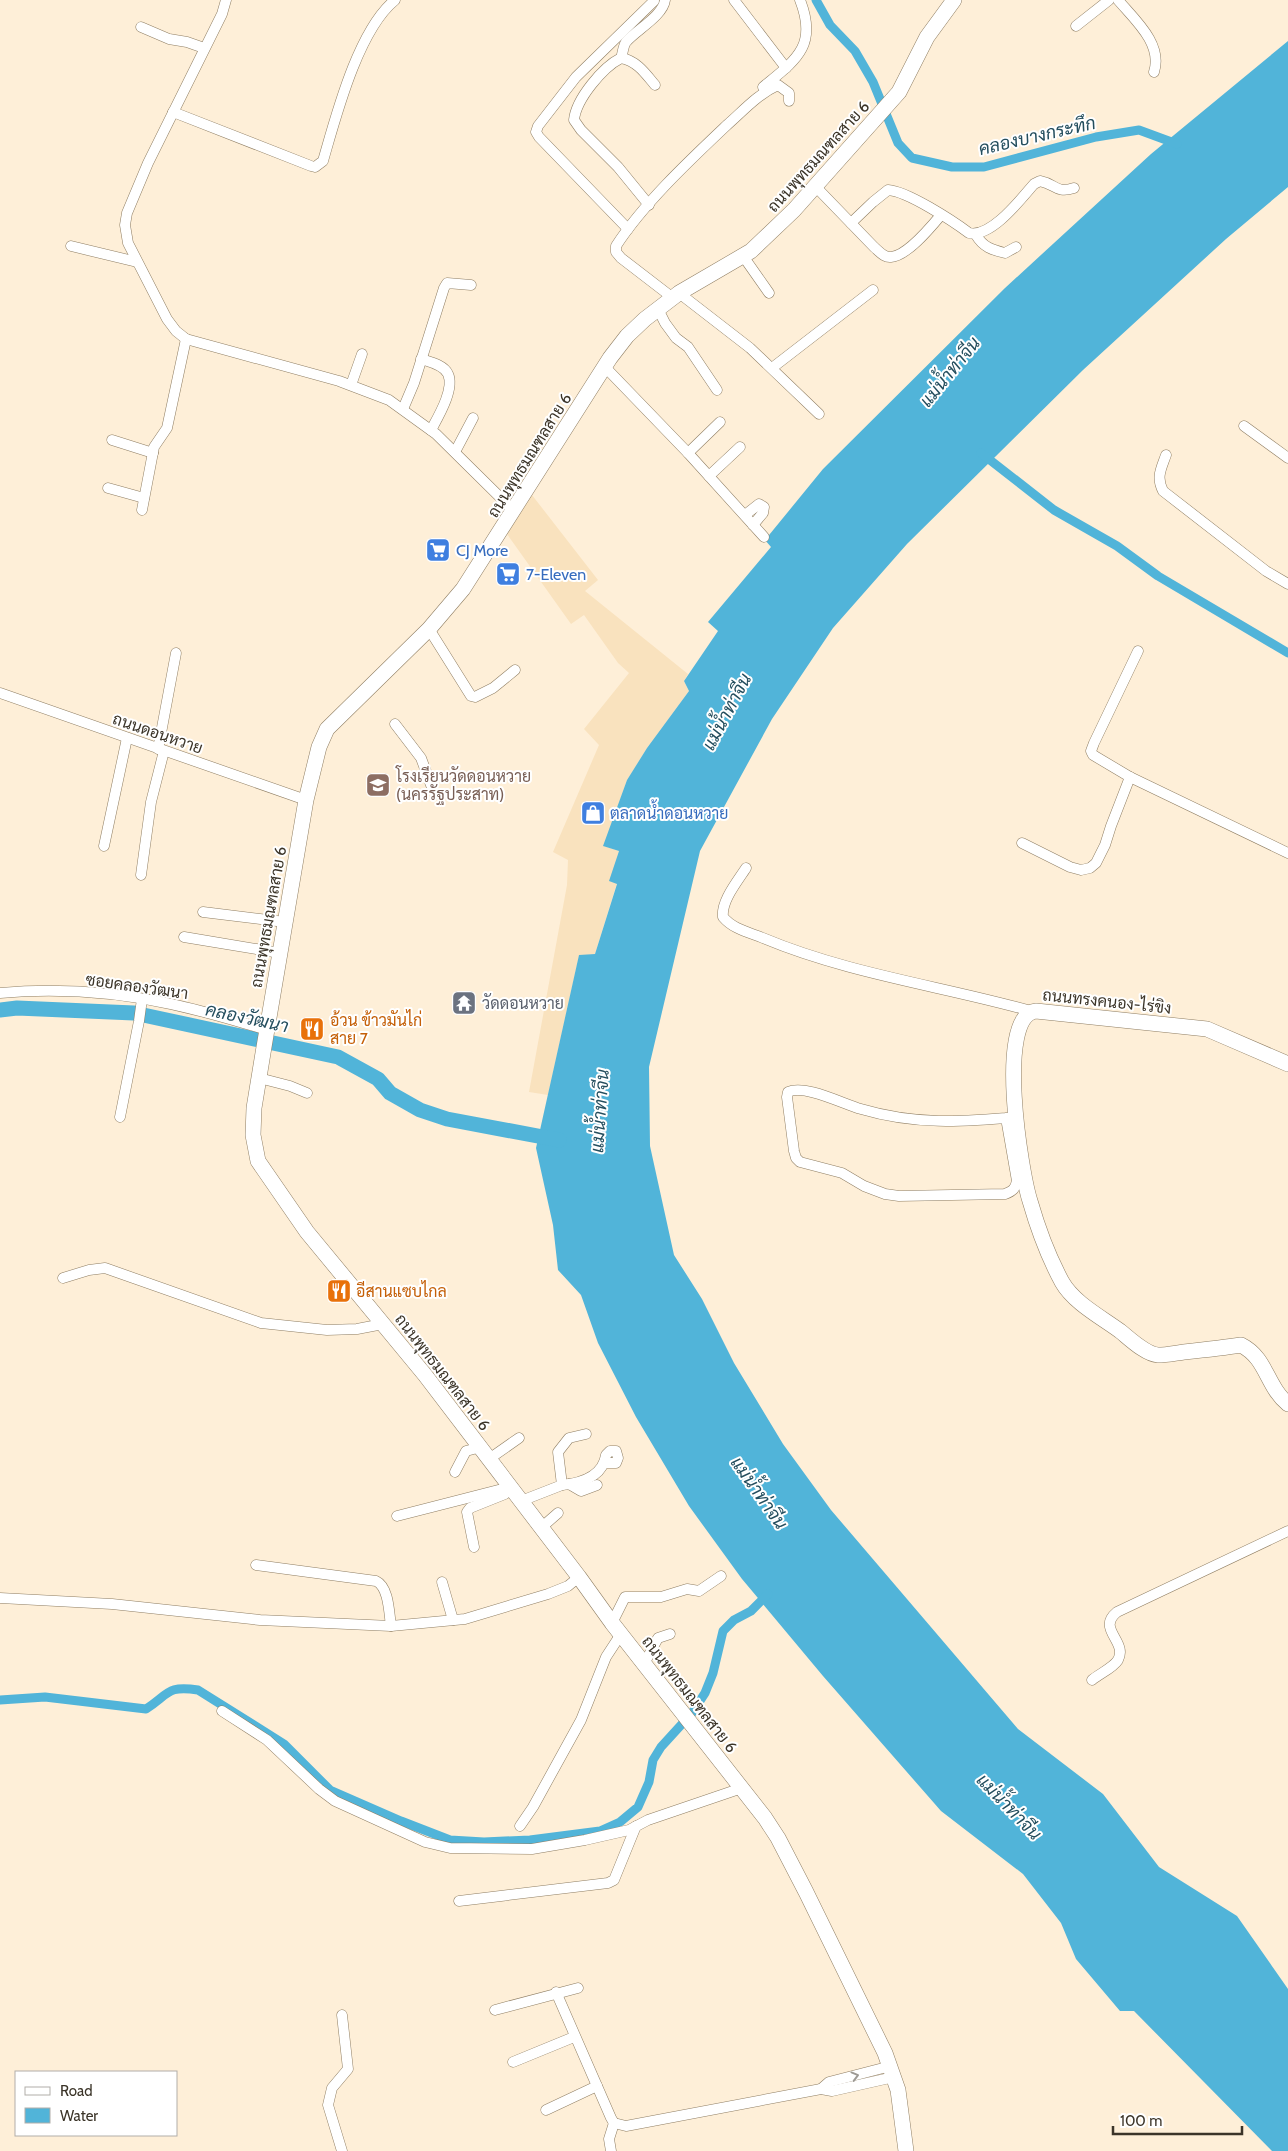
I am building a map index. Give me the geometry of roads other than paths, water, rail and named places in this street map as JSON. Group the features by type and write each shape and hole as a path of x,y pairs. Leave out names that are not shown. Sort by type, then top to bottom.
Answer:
{"main road":[{"name":"ถนนพุทธมณฑลสาย 6","path":"906,2151 898,2090 892,2072 779,1840 742,1788 617,1629 542,1527 454,1413 307,1232 258,1161 253,1135 254,1108 306,800 319,746 327,729 429,629 463,589 605,367 627,336 676,295 743,256 761,243 899,92 928,37 954,0"},
{"name":"ถนนทรงคนอง-ไร่ขิง","path":"1288,1064 1207,1029 1031,1011 1025,1016 1020,1025 1014,1050 1011,1117 1029,1199 1046,1250 1064,1284 1081,1303 1136,1343 1156,1355 1241,1345 1246,1347 1259,1358 1280,1397 1288,1404"}],"street":[{"path":"226,0 222,14 148,163 127,212 125,233 167,319 176,332 186,339 351,385 374,393 403,409 431,430 455,452 514,511"},
{"path":"173,112 311,166 319,165 323,162 341,99 374,24 385,8 395,0"},
{"path":"649,205 618,167 581,130 574,120 579,100 609,66 621,58 625,44 654,17 665,4 665,0"},
{"path":"734,0 786,68"},
{"path":"756,99 761,89 786,68 799,54 806,42 807,26 800,0"},
{"path":"1076,26 1109,0"},
{"path":"1118,0 1152,44 1157,64 1154,72"},
{"path":"628,229 538,137 536,132 538,126 576,78 654,1"},
{"path":"141,27 169,39 187,42 204,48"},
{"path":"621,58 631,60 639,66 655,84"},
{"path":"789,101 789,93 778,85 756,99 699,152 649,205 616,246 616,252 621,258 750,348 819,414"},
{"path":"851,224 888,190 894,191 941,215 976,235 988,230 1034,184 1040,181 1049,183 1058,190 1064,191 1074,188"},
{"path":"815,186 883,255 890,258 916,241 941,215"},
{"path":"976,235 980,242 996,251 1005,253 1016,247"},
{"path":"71,246 138,262"},
{"path":"743,256 769,293"},
{"path":"403,409 414,383 444,288 447,283 451,282 471,285"},
{"path":"772,368 873,290"},
{"path":"658,309 665,324 676,338 688,347 717,390"},
{"path":"142,510 156,443 167,428 186,339"},
{"path":"351,385 362,354"},
{"path":"422,359 444,368 449,379 445,406 431,430"},
{"path":"605,367 688,453 764,537"},
{"path":"455,452 473,418"},
{"path":"688,453 720,422"},
{"path":"1244,426 1288,458"},
{"path":"112,440 153,453"},
{"path":"709,476 740,446"},
{"path":"1166,455 1158,474 1158,481 1163,491 1266,571 1288,584"},
{"path":"108,488 144,498"},
{"path":"745,515 759,504 764,507 763,513 753,525"},
{"path":"429,629 471,696 475,698 493,688 515,670"},
{"path":"1138,651 1092,750 1093,755 1130,777 1288,853"},
{"path":"141,875 176,653"},
{"name":"ถนนดอนหวาย","path":"0,694 306,800"},
{"path":"396,724 421,758 431,785"},
{"path":"104,846 127,738"},
{"path":"1022,843 1070,867 1081,870 1090,868 1096,863 1105,845 1110,826 1130,777"},
{"path":"746,868 725,903 722,912 723,917 737,928 785,948 835,964 1031,1011"},
{"path":"203,912 285,922"},
{"path":"184,937 280,954"},
{"name":"ซอยคลองวัฒนา","path":"0,993 85,992 142,999 197,1010 266,1038"},
{"path":"120,1117 142,999"},
{"path":"259,1078 284,1084 306,1094"},
{"path":"801,1090 863,1110 916,1121 978,1121 1011,1117 1017,1181 1015,1188 1011,1192 1005,1194 899,1196 885,1194 864,1186 842,1174 800,1162 796,1158 794,1151 787,1097 788,1092 801,1090"},
{"path":"63,1278 88,1270 105,1268 261,1323 327,1330 383,1324"},
{"path":"566,1485 558,1452 569,1438 586,1434"},
{"path":"456,1472 466,1451 485,1453 519,1438"},
{"path":"397,1516 566,1485 596,1474 606,1463"},
{"path":"566,1485 581,1491 597,1485"},
{"path":"474,1547 467,1512 470,1508 515,1493"},
{"path":"542,1527 558,1513"},
{"path":"1092,1680 1116,1663 1118,1658 1120,1648 1109,1625 1111,1617 1117,1612 1288,1531"},
{"path":"256,1565 376,1581 380,1583 385,1591 391,1626"},
{"path":"520,1826 533,1807 581,1720 617,1629 625,1597 661,1597 687,1589 699,1591 721,1576"},
{"path":"0,1598 112,1604 260,1620 391,1626 465,1619 548,1594 568,1586 579,1577"},
{"path":"442,1582 453,1620"},
{"path":"644,1664 658,1638 670,1634"},
{"path":"222,1711 266,1740 319,1790 335,1801 425,1842 450,1848 532,1848 593,1838 628,1830 648,1820 742,1788"},
{"path":"459,1901 608,1884 614,1880 636,1826"},
{"path":"495,2010 556,1992 578,1988"},
{"path":"556,1992 574,2037 614,2123 609,2139 611,2151"},
{"path":"342,2015 348,2069 332,2088 328,2105 342,2151"},
{"path":"513,2062 574,2037"},
{"path":"614,2123 626,2126 821,2090 832,2091 892,2072"},
{"path":"546,2110 597,2086"}],"water":[{"name":"แม่น้ำท่าจีน","path":"1288,41 1288,187 1226,239 1083,370 907,544 833,628 772,719 700,851 649,1067 650,1146 674,1255 702,1299 734,1363 783,1444 831,1510 1018,1729 1103,1794 1159,1867 1237,1916 1288,1989 1288,2151 1272,2151 1134,2011 1120,2011 1076,1959 1061,1923 1023,1874 941,1811 823,1676 742,1579 689,1506 636,1417 598,1343 581,1295 558,1270 553,1225 536,1148 579,955 595,954 617,884 609,881 619,851 603,846 627,780 647,748 689,691 684,681 718,631 708,622 771,547 765,540 823,469 1005,288 1151,154"}],"waterway":[{"name":"คลองบางกระทึก","path":"816,0 830,25 855,51 873,82 898,143 912,158 952,167 984,167 1096,137 1139,130 1177,144"},
{"path":"981,453 1054,510 1117,546 1158,576 1288,653"},
{"name":"คลองวัฒนา","path":"0,1010 17,1008 134,1013 338,1057 378,1079 390,1093 420,1110 447,1119 559,1140"},
{"path":"0,1700 45,1697 146,1709 174,1690 198,1690 284,1744 330,1790 450,1840 484,1842 530,1840 600,1831 620,1822 638,1807 649,1782 653,1760 661,1747 692,1713 705,1693 713,1673 723,1631 734,1620 751,1611 768,1594"}],"place":[{"name":"CJ More","path":"438,550"},
{"name":"7-Eleven","path":"508,574"},
{"name":"โรงเรียนวัดดอนหวาย (นครรัฐประสาท)","path":"378,785"},
{"name":"ตลาดน้ำดอนหวาย","path":"593,813"},
{"name":"วัดดอนหวาย","path":"464,1003"},
{"name":"อ้วน ข้าวมันไก่ สาย 7","path":"312,1029"},
{"name":"อีสานแซบไกล","path":"339,1291"}]}
